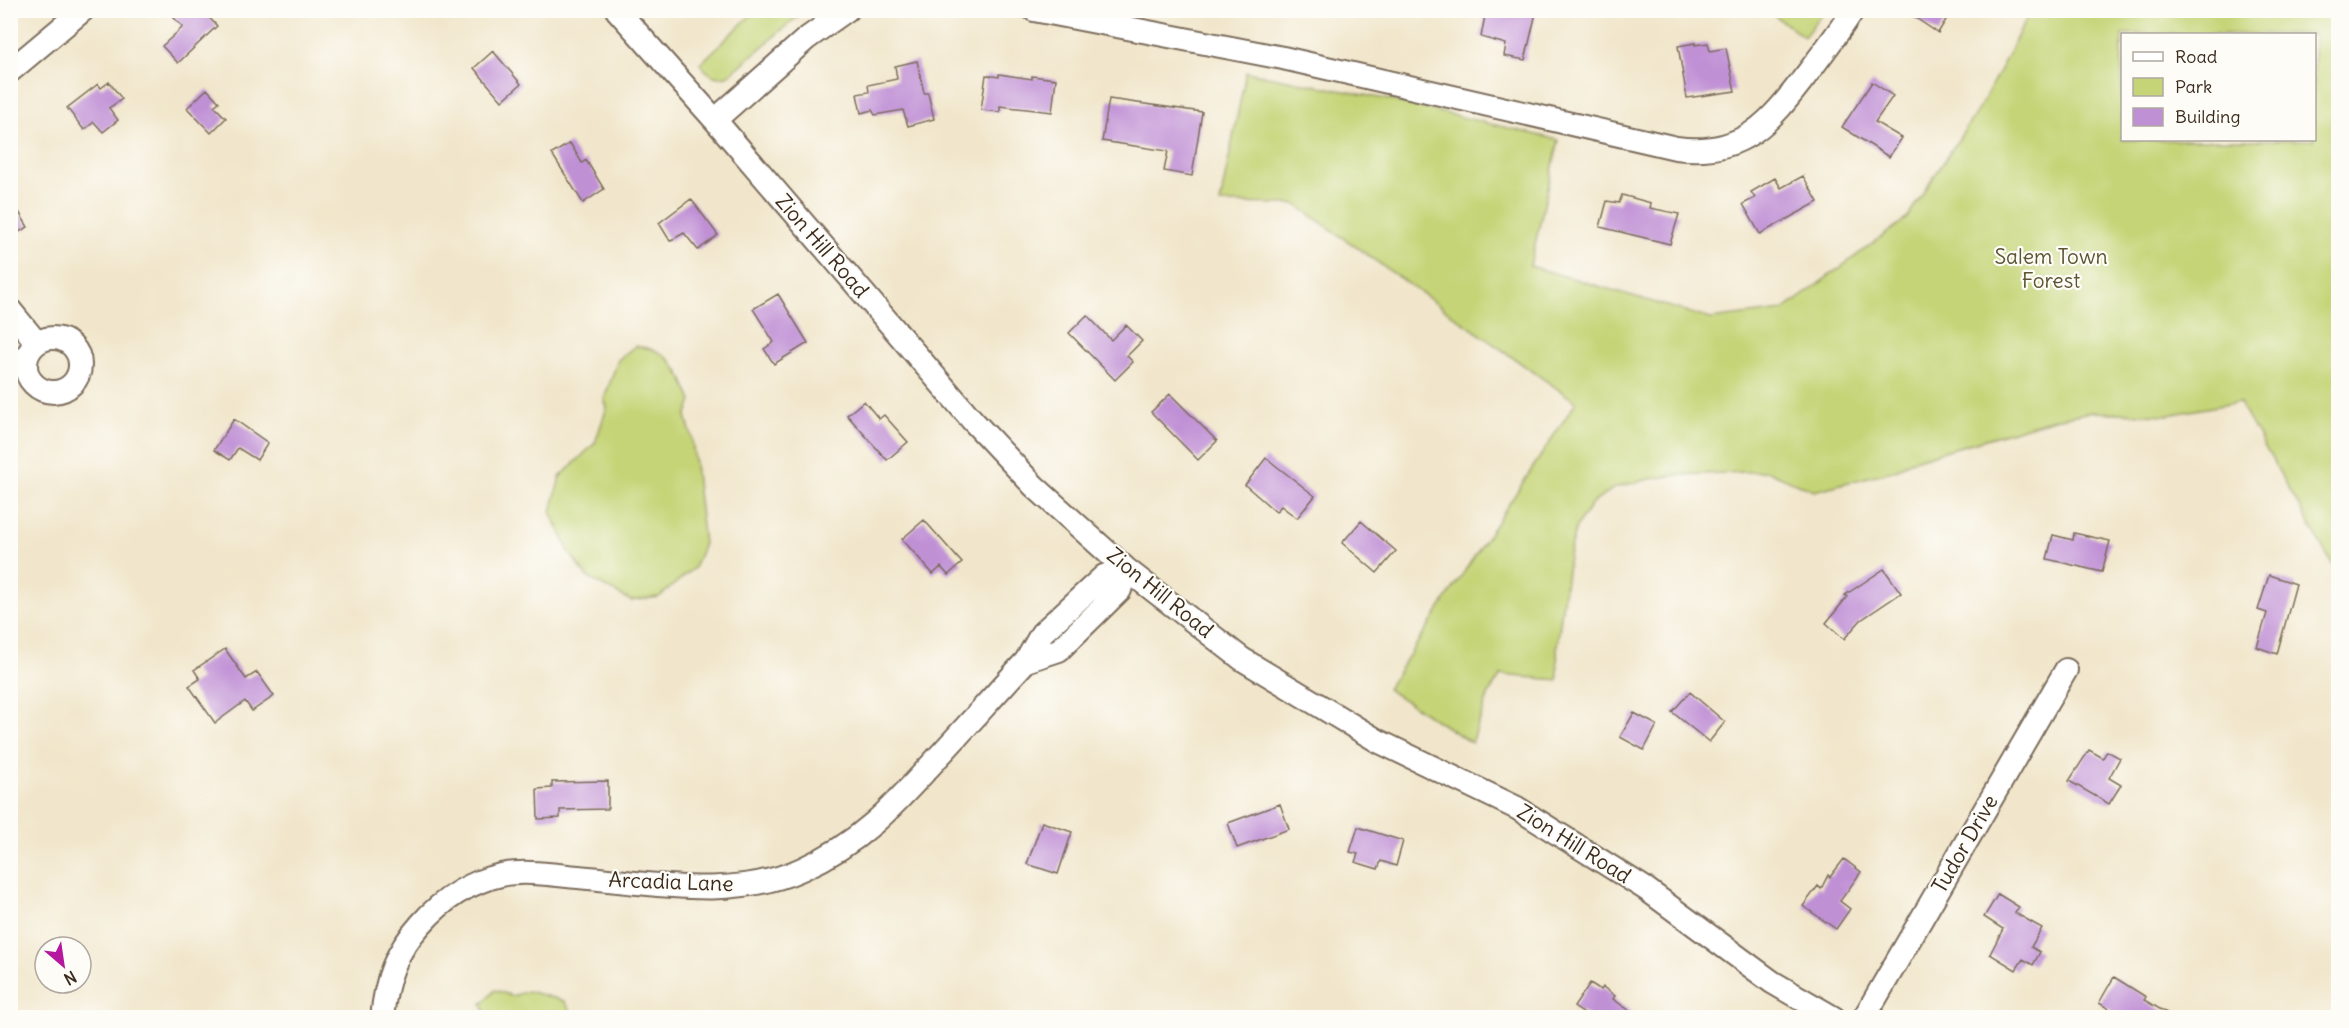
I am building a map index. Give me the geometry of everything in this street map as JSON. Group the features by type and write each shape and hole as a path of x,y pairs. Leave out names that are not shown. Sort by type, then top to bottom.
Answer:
{"street":[{"path":"10,71 83,10"},
{"name":"Zion Hill Road","path":"617,10 716,120 1003,454 1126,569 1242,659 1377,741 1517,808 1647,889 1772,982 1834,1017"},
{"path":"716,120 806,39 847,10"},
{"path":"1034,10 1283,58 1689,150 1707,150 1735,143 1761,128 1784,104 1853,10"},
{"path":"10,310 37,343"},
{"name":"Arcadia Lane","path":"382,1017 390,970 405,942 445,900 502,875 543,874 696,887 734,886 768,880 801,870 828,855 856,838 885,815 1026,661 1042,633 1104,576 1126,569"},
{"name":"Tudor Drive","path":"1864,1017 2066,670"}],"green space":[{"name":"Salem Town Forest","path":"2031,10 2338,11 2338,574 2239,402 2168,415 2091,412 2054,419 1910,461 1896,470 1814,491 1768,471 1678,475 1649,479 1614,488 1592,504 1576,527 1570,549 1557,646 1558,680 1501,675 1489,693 1472,743 1387,689 1576,402 1295,204 1220,203 1246,72 1385,99 1559,140 1530,266 1711,319 1783,310 1907,218 1983,102"},
{"path":"755,11 804,11 729,75 716,77 709,73 700,64"},
{"path":"1768,11 1824,11 1804,37"},
{"path":"635,346 648,348 666,357 678,371 692,401 686,416 692,438 704,544 694,568 659,597 631,601 587,577 569,552 551,512 560,477 595,443 607,407 604,399 618,360"},
{"path":"495,990 512,996 528,991 564,1001 575,1017 487,1017 482,1004"}],"building":[{"path":"182,10 202,10 217,26 178,63 162,46 183,27 174,18"},
{"path":"1486,10 1523,10 1536,13 1525,60 1504,56 1506,44 1481,37"},
{"path":"1904,10 1952,10 1938,33"},
{"path":"1695,43 1695,45 1708,43 1710,51 1726,48 1735,91 1687,98 1678,46"},
{"path":"493,51 521,84 502,101 474,68"},
{"path":"917,61 924,93 928,93 934,119 908,126 903,110 875,115 872,110 861,113 857,94 869,92 868,85 897,79 895,66"},
{"path":"999,74 1032,79 1032,76 1056,79 1052,112 1000,106 1000,112 981,110 986,75 999,77"},
{"path":"109,82 122,99 109,108 118,120 103,132 94,122 84,130 67,108 98,84 101,88"},
{"path":"1872,82 1893,96 1875,122 1902,138 1889,157 1842,127"},
{"path":"207,89 219,102 214,106 226,118 211,133 187,108"},
{"path":"1109,99 1202,112 1192,176 1164,171 1168,151 1102,141"},
{"path":"570,143 582,163 586,160 604,189 583,203 552,154"},
{"path":"1803,176 1818,202 1760,234 1743,204 1755,198 1751,192 1775,178 1781,188"},
{"path":"1622,195 1651,203 1650,208 1679,214 1670,244 1600,227 1607,201 1619,203"},
{"path":"10,197 28,227 10,237"},
{"path":"691,199 718,235 698,250 684,233 670,241 659,223"},
{"path":"778,294 808,343 774,364 764,349 774,342 753,309"},
{"path":"1087,315 1111,340 1126,325 1142,341 1127,356 1133,362 1115,380 1069,333"},
{"path":"1170,394 1217,441 1198,460 1151,412"},
{"path":"864,401 879,419 884,415 908,442 887,460 847,415"},
{"path":"234,419 268,443 257,460 238,448 230,460 214,450"},
{"path":"1266,458 1315,496 1297,518 1281,506 1276,512 1245,485"},
{"path":"924,520 962,563 948,575 941,567 933,574 902,539"},
{"path":"1361,521 1396,551 1377,573 1342,543"},
{"path":"2074,533 2110,541 2102,572 2047,559 2053,535 2073,540"},
{"path":"1884,569 1901,593 1861,620 1844,639 1826,623 1847,597 1845,595"},
{"path":"2269,575 2296,584 2277,654 2257,647 2267,613 2258,610"},
{"path":"225,649 246,679 257,672 274,696 252,711 245,701 215,723 189,686 200,679 194,670"},
{"path":"1690,692 1725,722 1709,742 1672,712"},
{"path":"1634,713 1657,725 1644,750 1620,737"},
{"path":"2089,750 2103,758 2107,751 2120,758 2109,778 2121,785 2109,804 2069,781"},
{"path":"608,781 608,809 560,810 560,818 538,819 537,789 552,788 552,782"},
{"path":"1280,804 1289,829 1237,848 1228,823"},
{"path":"1042,822 1072,832 1058,874 1027,864"},
{"path":"1358,827 1403,841 1396,866 1381,861 1378,869 1355,862 1358,854 1350,852"},
{"path":"1844,859 1861,872 1840,901 1850,909 1836,929 1803,906 1818,886 1821,889 1828,875 1830,877"},
{"path":"1998,894 2019,907 2015,913 2042,928 2031,947 2040,952 2033,965 2023,959 2016,970 1990,954 2003,929 1984,917"},
{"path":"2114,977 2146,997 2144,1000 2174,1017 2123,1017 2099,1003"},
{"path":"1590,983 1601,990 1603,987 1615,996 1613,999 1639,1017 1589,1017 1574,1007"}]}
